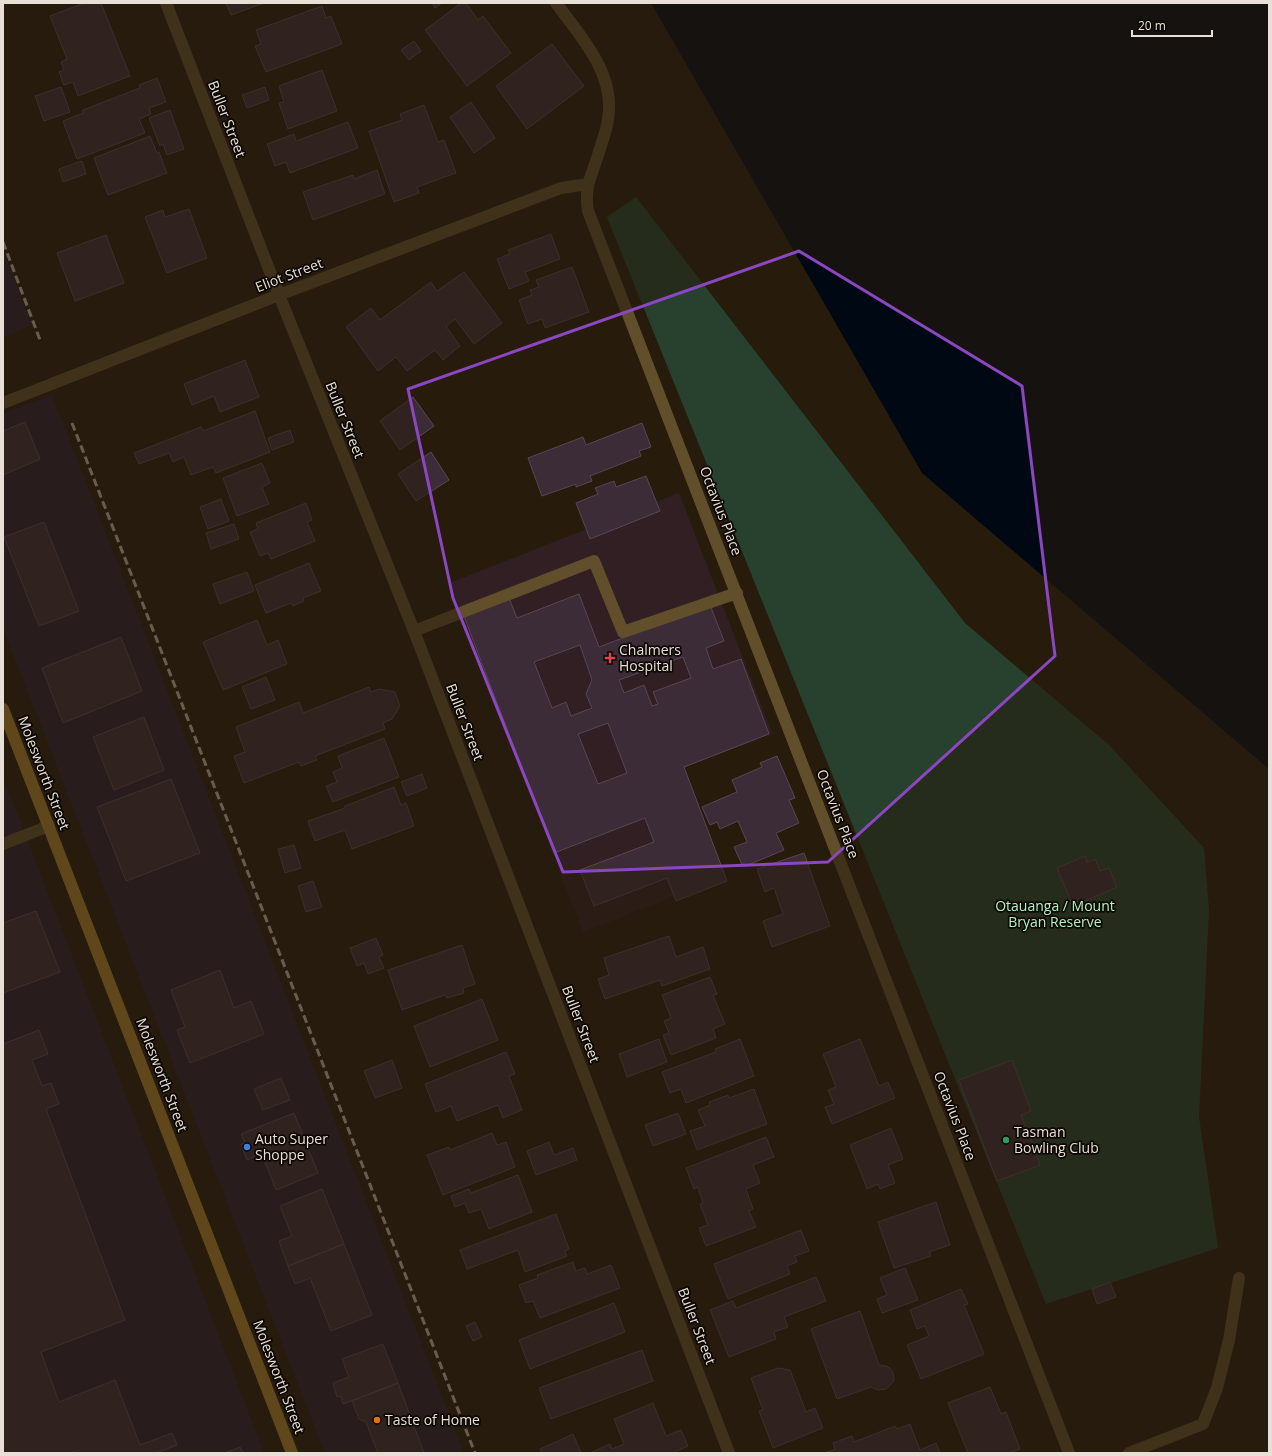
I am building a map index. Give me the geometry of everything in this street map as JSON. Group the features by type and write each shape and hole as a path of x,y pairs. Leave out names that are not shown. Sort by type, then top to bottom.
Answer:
{"main road":[{"name":"Molesworth Street","path":"3,709 292,1453"}],"street":[{"name":"Buller Street","path":"166,3 278,295 414,631 729,1453"},
{"name":"Octavius Place","path":"556,3 586,43 605,77 608,91 608,119 597,160 588,184 586,198 588,211 1069,1453"},
{"name":"Eliot Street","path":"3,403 278,295 561,188 588,184"},
{"path":"414,631 594,561 623,632 736,593"},
{"path":"3,844 49,826"},
{"path":"1129,1453 1145,1450 1203,1424 1217,1388 1224,1361 1239,1278"}],"highlighted area":[{"path":"799,251 1022,386 1055,656 828,862 563,872 453,598 408,389"}],"shaded area":[{"path":"651,3 1269,3 1269,769 922,473"},
{"path":"3,250 32,325 3,337"},
{"path":"52,395 464,1453 325,1453 3,628 3,414"},
{"name":"Chalmers Hospital","path":"679,493 772,733 681,769 723,877 583,932 447,584"},
{"path":"3,777 264,1453 3,1453"}],"green space":[{"name":"Otauanga / Mount Bryan Reserve","path":"636,197 965,623 1109,745 1204,848 1209,910 1199,1117 1218,1248 1046,1304 607,217"}],"building":[{"path":"84,3 101,3 130,76 78,96 73,82 64,85 59,72 64,70 61,62 67,59 50,16"},
{"path":"226,3 264,3 231,15"},
{"path":"432,3 442,3 435,8"},
{"path":"461,3 466,3 478,20 483,16 511,53 467,86 425,30"},
{"path":"322,6 326,18 331,16 342,44 266,72 255,46 261,44 256,30"},
{"path":"414,41 421,51 409,60 401,50"},
{"path":"552,44 584,86 527,129 496,86"},
{"path":"322,70 337,111 288,129 279,103 284,102 279,86"},
{"path":"157,78 166,102 149,108 151,114 139,119 145,133 77,159 63,121 83,113 83,110 140,88 139,85"},
{"path":"61,87 70,112 44,121 35,96"},
{"path":"265,87 269,100 247,108 242,95"},
{"path":"471,102 495,138 474,153 450,117"},
{"path":"424,105 438,142 444,140 456,173 417,187 419,193 394,202 369,131 402,120 400,114"},
{"path":"170,110 184,149 167,155 163,144 160,146 149,118"},
{"path":"348,122 358,148 290,173 286,162 275,166 267,144 294,134 296,141"},
{"path":"150,136 157,153 159,152 167,173 108,195 94,158"},
{"path":"82,161 86,174 63,182 59,169"},
{"path":"377,170 385,194 313,220 303,192 353,175 354,179"},
{"path":"189,209 207,258 167,273 145,217 163,210 165,217"},
{"path":"551,234 560,259 525,272 529,281 509,289 497,259 510,254 508,250"},
{"path":"106,235 124,283 75,301 57,253"},
{"path":"572,267 589,312 545,328 542,319 528,324 519,300 532,295 530,290 539,287 536,280"},
{"path":"464,272 502,323 474,344 455,319 446,326 460,346 443,360 435,350 407,371 396,357 378,371 346,327 371,308 380,320 431,282 437,291"},
{"path":"245,360 259,397 220,412 214,396 192,405 184,384"},
{"path":"413,397 434,426 400,450 380,421"},
{"path":"255,411 270,452 216,473 213,467 191,475 184,457 173,462 169,453 139,464 134,453 201,427 203,431"},
{"path":"25,422 40,459 3,475 3,431"},
{"path":"642,423 651,447 639,451 641,456 590,476 592,481 576,487 576,484 542,496 528,458 583,437 586,445"},
{"path":"290,430 294,442 272,450 268,438"},
{"path":"431,452 449,480 416,501 398,474"},
{"path":"262,463 270,483 262,487 269,504 237,516 223,478"},
{"path":"646,476 660,511 590,539 576,503 598,494 595,488 614,481 616,487"},
{"path":"221,499 229,521 208,529 200,507"},
{"path":"306,503 312,520 307,522 315,541 271,559 268,553 260,556 250,532 258,529 256,523"},
{"path":"44,522 79,611 39,626 4,537"},
{"path":"234,524 239,539 211,549 206,533"},
{"path":"309,563 321,591 303,598 304,601 293,606 291,603 266,613 255,585"},
{"path":"247,572 254,591 220,604 213,584"},
{"path":"579,594 599,647 710,605 724,641 706,648 713,669 741,659 769,734 684,767 727,881 676,901 667,878 594,906 580,870 654,842 645,818 554,853 464,616 509,598 517,618","holes":["580,645 592,680 586,694 592,708 571,716 566,702 552,708 534,662","683,657 691,678 653,692 658,704 652,706 644,685 624,693 619,680","608,723 627,773 598,784 578,734"]},
{"path":"257,620 267,645 278,640 287,664 223,690 203,642"},
{"path":"121,637 142,691 63,723 42,668"},
{"path":"266,677 275,700 251,709 242,687"},
{"path":"369,687 371,692 379,689 395,692 400,706 392,719 383,723 385,729 315,756 317,760 301,766 299,762 244,783 234,756 245,752 236,727 299,702 303,713"},
{"path":"144,717 164,770 114,790 93,737"},
{"path":"384,738 399,777 333,802 326,786 337,782 333,772 342,768 338,756"},
{"path":"777,756 795,798 789,800 799,823 776,833 784,850 743,867 734,847 747,842 738,821 720,829 717,822 710,825 702,807 737,792 732,780 762,767 760,763"},
{"path":"422,774 427,788 407,796 401,782"},
{"path":"171,779 200,853 126,881 97,807"},
{"path":"394,787 401,805 406,803 414,826 352,849 345,830 315,841 308,821 345,808 345,806"},
{"path":"294,845 301,868 285,873 278,849"},
{"path":"804,853 830,926 772,947 763,921 783,914 774,888 765,892 757,869"},
{"path":"1085,856 1087,862 1095,859 1100,871 1109,868 1117,887 1073,906 1057,868"},
{"path":"313,881 322,907 306,912 298,886"},
{"path":"36,911 60,972 3,993 3,923"},
{"path":"669,936 676,957 703,947 710,969 662,986 660,980 605,999 598,979 609,975 604,958"},
{"path":"376,938 383,955 379,957 384,968 368,974 364,963 357,966 350,948"},
{"path":"462,945 475,984 463,988 464,993 447,998 445,995 402,1010 388,970"},
{"path":"220,970 234,1008 251,1001 264,1034 190,1063 177,1030 185,1027 171,990"},
{"path":"710,977 717,994 713,995 725,1024 713,1029 716,1038 671,1055 663,1035 669,1033 664,1021 671,1018 662,995"},
{"path":"482,999 498,1040 430,1067 414,1026"},
{"path":"39,1030 48,1054 32,1060 42,1086 51,1083 59,1104 46,1109 125,1320 41,1352 59,1402 115,1380 140,1445 172,1433 177,1445 156,1453 79,1453 78,1450 70,1453 3,1453 3,1044"},
{"path":"659,1039 667,1062 627,1077 619,1054"},
{"path":"740,1039 754,1076 686,1103 681,1089 670,1093 662,1072 716,1052 715,1049"},
{"path":"860,1039 879,1086 888,1082 895,1098 832,1124 825,1107 834,1104 828,1090 836,1087 823,1054"},
{"path":"506,1052 515,1074 509,1076 522,1110 503,1118 498,1105 457,1121 451,1106 436,1112 425,1084"},
{"path":"392,1060 402,1088 375,1098 364,1071"},
{"name":"Tasman Bowling Club","path":"1012,1060 1031,1111 1021,1115 1040,1165 997,1181 959,1080"},
{"path":"281,1078 290,1100 263,1110 254,1089"},
{"path":"754,1089 767,1124 697,1150 690,1131 705,1126 698,1110 710,1105 709,1102 728,1095 729,1098"},
{"path":"294,1113 318,1173 276,1190 262,1154 247,1160 241,1144 245,1143 241,1134"},
{"path":"678,1113 686,1134 653,1146 645,1125"},
{"path":"891,1128 903,1159 888,1165 895,1183 880,1189 878,1184 867,1189 850,1145"},
{"path":"492,1133 497,1145 506,1142 515,1167 443,1195 427,1155 449,1147 450,1150"},
{"path":"766,1137 774,1157 753,1165 760,1183 746,1189 753,1209 749,1211 756,1227 706,1246 699,1228 708,1225 700,1204 703,1203 698,1187 694,1189 686,1168"},
{"path":"549,1142 554,1155 573,1148 577,1160 536,1175 527,1151"},
{"path":"518,1175 532,1212 489,1229 481,1209 469,1213 465,1203 455,1207 451,1196 469,1189 471,1193"},
{"path":"322,1189 344,1244 288,1266 279,1241 292,1236 280,1206"},
{"path":"936,1202 950,1245 929,1252 931,1256 894,1268 878,1222"},
{"path":"556,1214 569,1249 565,1251 567,1256 525,1272 518,1250 467,1269 460,1250"},
{"path":"801,1230 809,1251 795,1256 797,1262 787,1266 790,1274 728,1299 714,1264"},
{"path":"344,1244 372,1315 331,1331 310,1278 295,1284 288,1266"},
{"path":"573,1262 576,1271 585,1268 587,1274 611,1265 620,1288 540,1318 533,1301 526,1303 519,1285 538,1278 537,1275"},
{"path":"905,1268 918,1300 882,1313 877,1299 887,1295 880,1278"},
{"path":"816,1277 826,1301 784,1317 788,1327 774,1332 776,1339 729,1357 710,1310 733,1301 736,1308"},
{"path":"1110,1282 1116,1297 1097,1304 1092,1289"},
{"path":"961,1289 968,1304 964,1305 984,1354 921,1379 907,1345 929,1336 925,1326 917,1329 910,1310"},
{"path":"614,1303 625,1332 530,1369 519,1340"},
{"path":"860,1311 879,1365 890,1368 893,1372 894,1381 886,1389 878,1390 871,1387 837,1399 811,1329"},
{"path":"475,1322 482,1337 473,1341 466,1326"},
{"path":"383,1344 398,1383 343,1404 341,1396 337,1397 333,1383 349,1377 342,1359"},
{"path":"642,1350 653,1381 551,1419 539,1388"},
{"path":"778,1368 790,1370 806,1412 815,1408 823,1428 773,1448 759,1411 763,1410 751,1378"},
{"path":"398,1383 424,1453 378,1453 366,1422 359,1419 352,1401"},
{"path":"990,1387 1001,1414 1006,1412 1020,1449 1009,1453 968,1453 948,1403"},
{"path":"653,1403 666,1436 681,1430 688,1446 673,1453 592,1453 610,1444 612,1449 624,1444 614,1419"},
{"path":"910,1424 920,1450 936,1443 940,1453 825,1453 835,1449 833,1443 852,1436 854,1442 895,1426 897,1429"},
{"path":"573,1434 581,1453 542,1453 540,1449"},
{"path":"240,1447 243,1453 225,1453"}],"railway":[{"path":"3,242 40,340"},
{"path":"72,423 475,1453"}],"place":[{"name":"Chalmers Hospital","path":"610,658"},
{"name":"Tasman Bowling Club","path":"1006,1140"},
{"name":"Auto Super Shoppe","path":"247,1147"},
{"name":"Taste of Home","path":"377,1420"}]}
